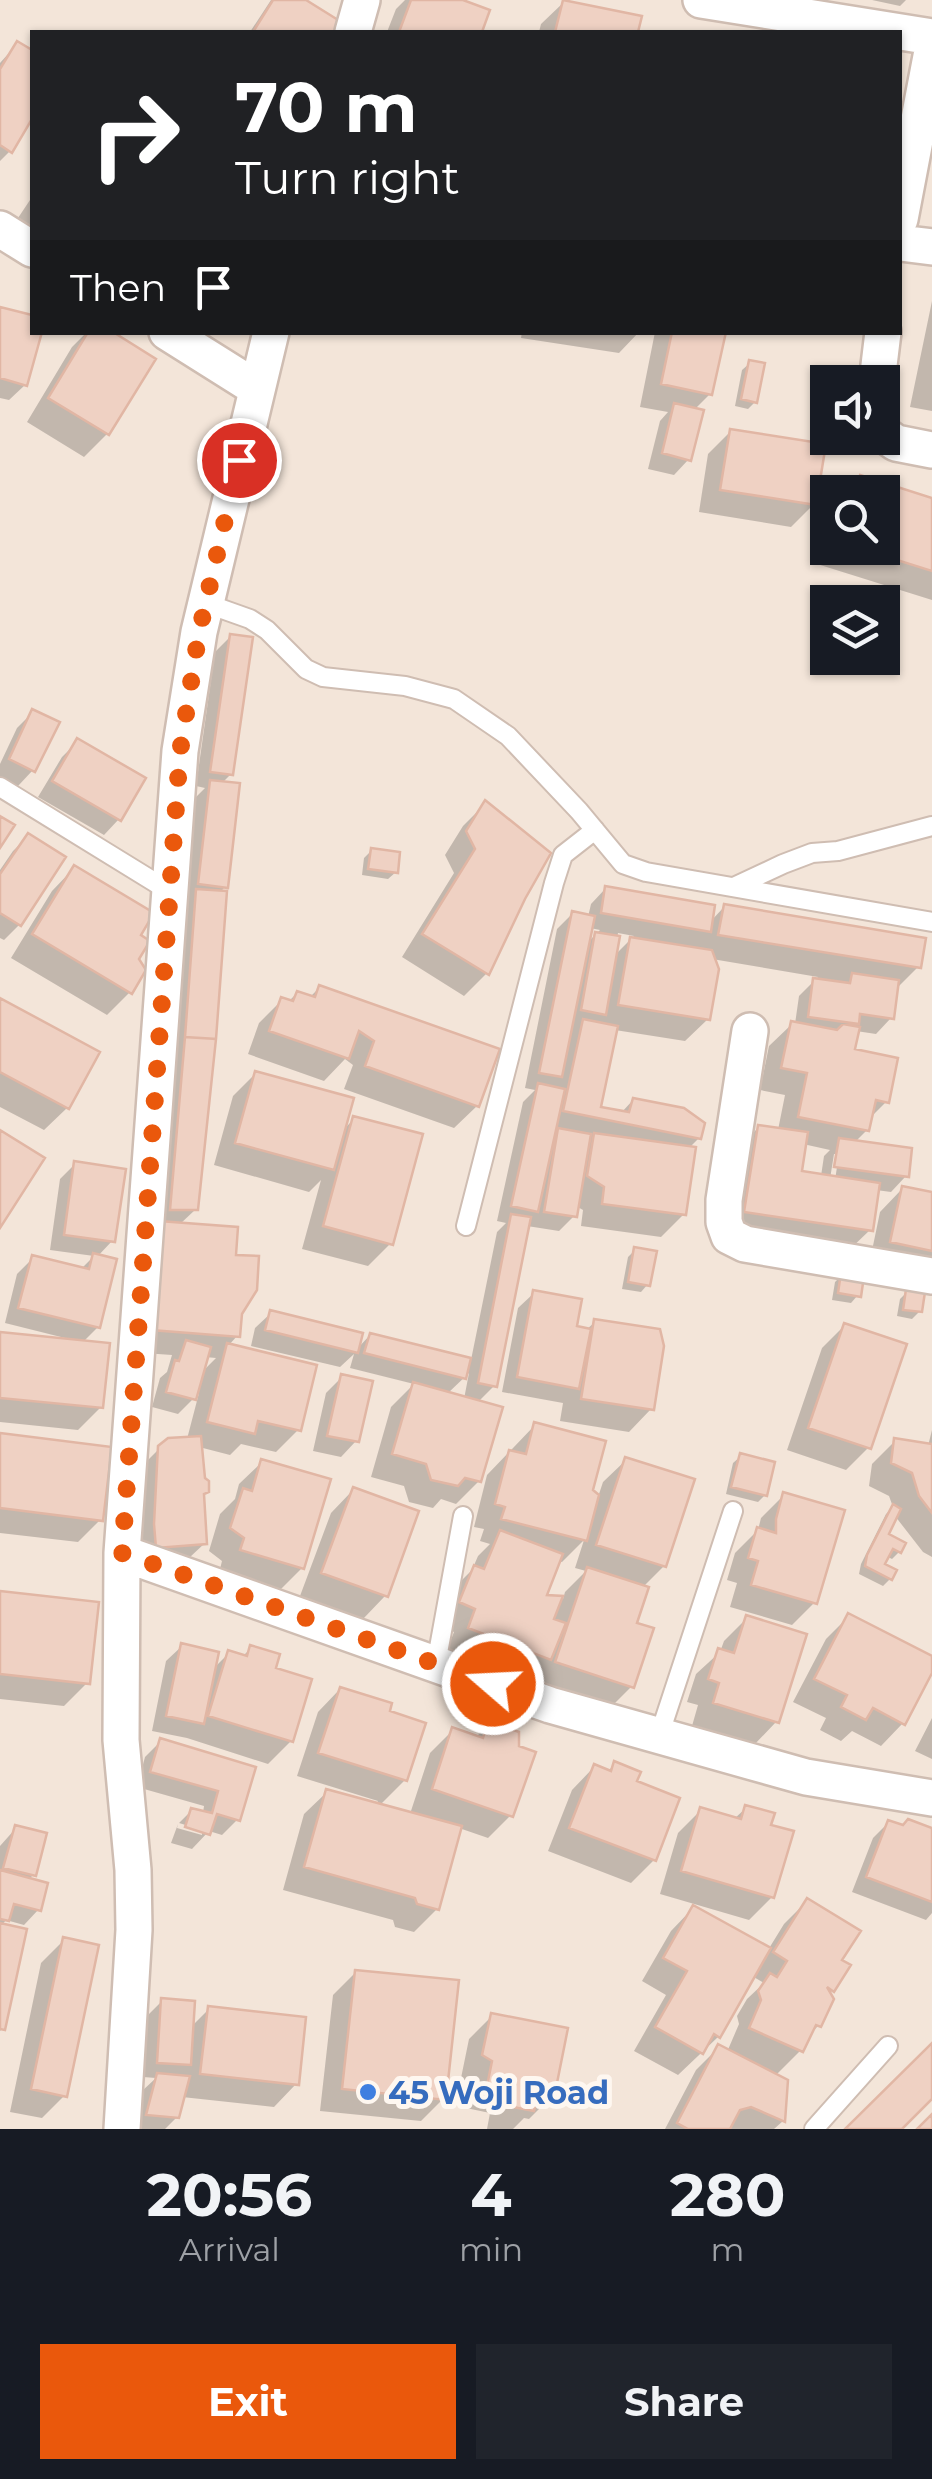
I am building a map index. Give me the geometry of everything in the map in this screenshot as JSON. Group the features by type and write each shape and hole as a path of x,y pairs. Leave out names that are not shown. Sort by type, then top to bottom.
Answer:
{"street":[{"path":"354,30 362,0"},
{"path":"700,0 893,30"},
{"path":"902,31 932,36"},
{"path":"902,208 932,51"},
{"path":"0,229 30,248"},
{"path":"902,243 932,247"},
{"path":"172,335 256,388"},
{"path":"122,2129 134,1930 133,1870 121,1740 122,1553 180,752 199,632 270,335"},
{"path":"879,365 884,335"},
{"path":"900,443 932,450"},
{"path":"750,1031 724,1200 724,1222 729,1236 745,1244 932,1276"},
{"path":"122,1553 550,1705 806,1777 932,1798"}],"lane":[{"path":"206,603 250,619 267,630 306,669 323,677 405,686 454,699 508,736 623,864 646,872 932,922"},
{"path":"0,787 169,892"},
{"path":"734,887 812,853 838,851 932,826"},
{"path":"466,1226 554,882 563,855 594,830"},
{"path":"659,1736 732,1511"},
{"path":"436,1664 463,1516"},
{"path":"814,2129 888,2046"}],"shaded area":[{"path":"0,0 932,0 932,2129 0,2129"}],"building":[{"path":"273,0 306,0 351,28 350,30 254,30"},
{"path":"411,0 463,0 490,10 483,30 400,30"},
{"path":"563,0 642,16 638,30 556,30"},
{"path":"17,41 30,49 30,122 12,153 0,145 0,69"},
{"path":"0,307 30,314 30,335 41,335 27,386 0,378"},
{"path":"86,335 118,335 156,359 109,435 48,398"},
{"path":"671,335 725,335 712,395 661,384"},
{"path":"749,360 765,363 757,403 741,399"},
{"path":"674,403 704,410 691,461 662,453"},
{"path":"730,429 810,442 810,455 824,455 821,475 810,475 810,504 720,490"},
{"path":"900,488 932,498 932,571 900,561"},
{"path":"230,634 253,637 233,775 210,772"},
{"path":"32,709 60,722 35,772 9,759"},
{"path":"77,738 146,778 121,821 52,781"},
{"path":"210,780 240,783 228,888 198,884"},
{"path":"485,800 551,853 489,975 422,934 475,849 466,831"},
{"path":"0,816 15,825 0,848"},
{"path":"28,833 66,857 21,926 0,913 0,874"},
{"path":"371,848 400,852 398,873 368,869"},
{"path":"74,865 154,913 141,935 150,941 139,959 146,970 132,994 32,934"},
{"path":"605,886 715,905 711,932 601,913"},
{"path":"196,889 227,891 216,1039 185,1037"},
{"path":"724,904 926,938 921,968 718,935"},
{"path":"572,911 595,916 562,1077 539,1073"},
{"path":"595,932 620,936 606,1015 581,1010"},
{"path":"630,937 712,950 719,969 710,1020 618,1005"},
{"path":"852,973 899,980 894,1019 860,1014 859,1024 808,1017 813,978 850,983"},
{"path":"319,985 500,1049 479,1107 365,1066 374,1041 359,1031 349,1059 269,1031 281,997 293,1001 297,991 315,997"},
{"path":"0,998 100,1052 69,1109 0,1072"},
{"path":"583,1019 618,1026 601,1107 629,1112 633,1098 684,1108 705,1123 701,1139 563,1111"},
{"path":"791,1021 837,1030 843,1024 860,1027 855,1049 898,1058 889,1103 876,1100 869,1131 798,1117 807,1073 781,1068"},
{"path":"185,1037 216,1039 198,1210 170,1210"},
{"path":"255,1071 354,1098 334,1170 235,1143"},
{"path":"538,1083 565,1089 538,1212 511,1206"},
{"path":"353,1116 423,1134 393,1245 323,1226"},
{"path":"758,1125 808,1132 802,1171 880,1183 873,1231 744,1212"},
{"path":"558,1128 591,1134 577,1217 544,1212"},
{"path":"0,1130 45,1158 0,1228"},
{"path":"594,1133 696,1147 686,1215 602,1204 604,1187 587,1176"},
{"path":"839,1138 912,1148 909,1177 834,1167"},
{"path":"74,1161 126,1169 115,1242 64,1235"},
{"path":"902,1186 932,1192 932,1251 890,1242"},
{"path":"511,1214 531,1217 497,1387 478,1383"},
{"path":"159,1221 238,1227 236,1255 259,1256 257,1290 242,1314 240,1337 151,1330"},
{"path":"634,1247 657,1251 650,1286 628,1282"},
{"path":"93,1253 117,1259 100,1328 18,1308 32,1255 89,1269"},
{"path":"841,1272 864,1276 861,1297 838,1293"},
{"path":"906,1289 925,1292 922,1312 903,1310"},
{"path":"533,1290 582,1299 577,1326 591,1329 579,1389 517,1377"},
{"path":"270,1310 363,1333 358,1353 265,1330"},
{"path":"594,1319 660,1329 664,1346 654,1410 581,1399"},
{"path":"844,1323 907,1344 871,1449 808,1428"},
{"path":"0,1332 110,1343 103,1408 0,1398"},
{"path":"370,1333 471,1358 466,1379 364,1353"},
{"path":"186,1340 211,1347 196,1400 166,1392 175,1360 179,1361"},
{"path":"227,1343 317,1365 301,1431 258,1421 255,1434 207,1422"},
{"path":"341,1374 373,1381 359,1442 327,1436"},
{"path":"413,1382 503,1407 481,1482 465,1478 458,1486 431,1480 426,1464 392,1454"},
{"path":"534,1422 606,1441 593,1490 599,1495 587,1541 501,1519 505,1507 495,1504 509,1450 526,1454"},
{"path":"0,1433 112,1447 103,1521 0,1508"},
{"path":"201,1436 205,1478 209,1481 209,1492 204,1494 207,1544 156,1548 158,1446 168,1438"},
{"path":"894,1438 932,1444 932,1513 919,1496 912,1473 891,1463"},
{"path":"740,1453 775,1462 767,1496 731,1487"},
{"path":"625,1457 695,1479 666,1567 596,1545"},
{"path":"261,1459 331,1479 304,1569 240,1550 244,1538 230,1528 243,1488 252,1491"},
{"path":"353,1487 419,1511 388,1597 321,1573"},
{"path":"783,1492 845,1510 817,1604 751,1585 758,1561 748,1558 757,1527 776,1533"},
{"path":"893,1504 901,1509 889,1534 906,1543 901,1553 893,1549 885,1564 897,1570 892,1580 865,1566"},
{"path":"500,1530 563,1554 547,1595 563,1596 554,1619 566,1623 551,1660 468,1628 475,1609 459,1602 474,1565 484,1569"},
{"path":"587,1567 649,1587 637,1623 654,1628 634,1688 555,1662"},
{"path":"0,1591 99,1602 90,1684 0,1674"},
{"path":"848,1613 932,1656 932,1673 905,1725 873,1708 866,1720 841,1707 847,1695 814,1679"},
{"path":"746,1615 807,1634 779,1723 713,1703 719,1683 708,1679 718,1648 734,1653"},
{"path":"181,1643 219,1652 204,1724 166,1716"},
{"path":"250,1645 280,1654 276,1668 312,1679 293,1742 208,1716 228,1650 247,1656"},
{"path":"340,1687 392,1703 390,1711 426,1723 407,1781 318,1753"},
{"path":"488,1721 519,1732 519,1746 536,1752 513,1817 432,1789 452,1727 483,1738"},
{"path":"160,1738 256,1767 240,1821 217,1814 210,1835 185,1827 191,1808 212,1813 218,1791 150,1772"},
{"path":"614,1761 641,1772 637,1781 680,1798 656,1861 569,1828 594,1764 611,1771"},
{"path":"326,1789 462,1826 439,1910 417,1904 415,1898 304,1867"},
{"path":"745,1805 775,1813 771,1825 794,1831 774,1898 681,1871 700,1807 741,1819"},
{"path":"908,1819 932,1828 932,1902 866,1877 888,1820 903,1825"},
{"path":"15,1825 47,1833 36,1876 3,1868"},
{"path":"0,1870 48,1883 41,1911 14,1904 9,1921 0,1919"},
{"path":"807,1898 861,1931 842,1960 851,1965 834,1992 827,1987 834,1999 803,2052 749,2028 761,2000 758,1991 770,1973 777,1977 787,1961 773,1952"},
{"path":"693,1905 771,1948 720,2038 714,2034 703,2054 655,2027 687,1971 663,1958"},
{"path":"0,1923 27,1929 5,2030 0,2029"},
{"path":"63,1937 99,1945 67,2097 31,2089"},
{"path":"355,1970 459,1980 446,2100 342,2089"},
{"path":"161,1998 195,2001 191,2065 157,2063"},
{"path":"208,2006 306,2017 299,2085 200,2074"},
{"path":"491,2013 568,2028 554,2098 538,2094 534,2111 508,2106 511,2091 487,2086 492,2061 482,2055"},
{"path":"932,2043 932,2099 902,2129 845,2129"},
{"path":"718,2044 788,2080 785,2122 751,2107 740,2110 730,2129 688,2129 677,2123"},
{"path":"157,2073 190,2076 179,2118 146,2115"},
{"path":"932,2114 932,2129 917,2129"}],"place":[{"name":"45 Woji Road","path":"368,2092"}],"route":[{"path":"239,460 199,632 180,752 122,1553 493,1684"}]}
